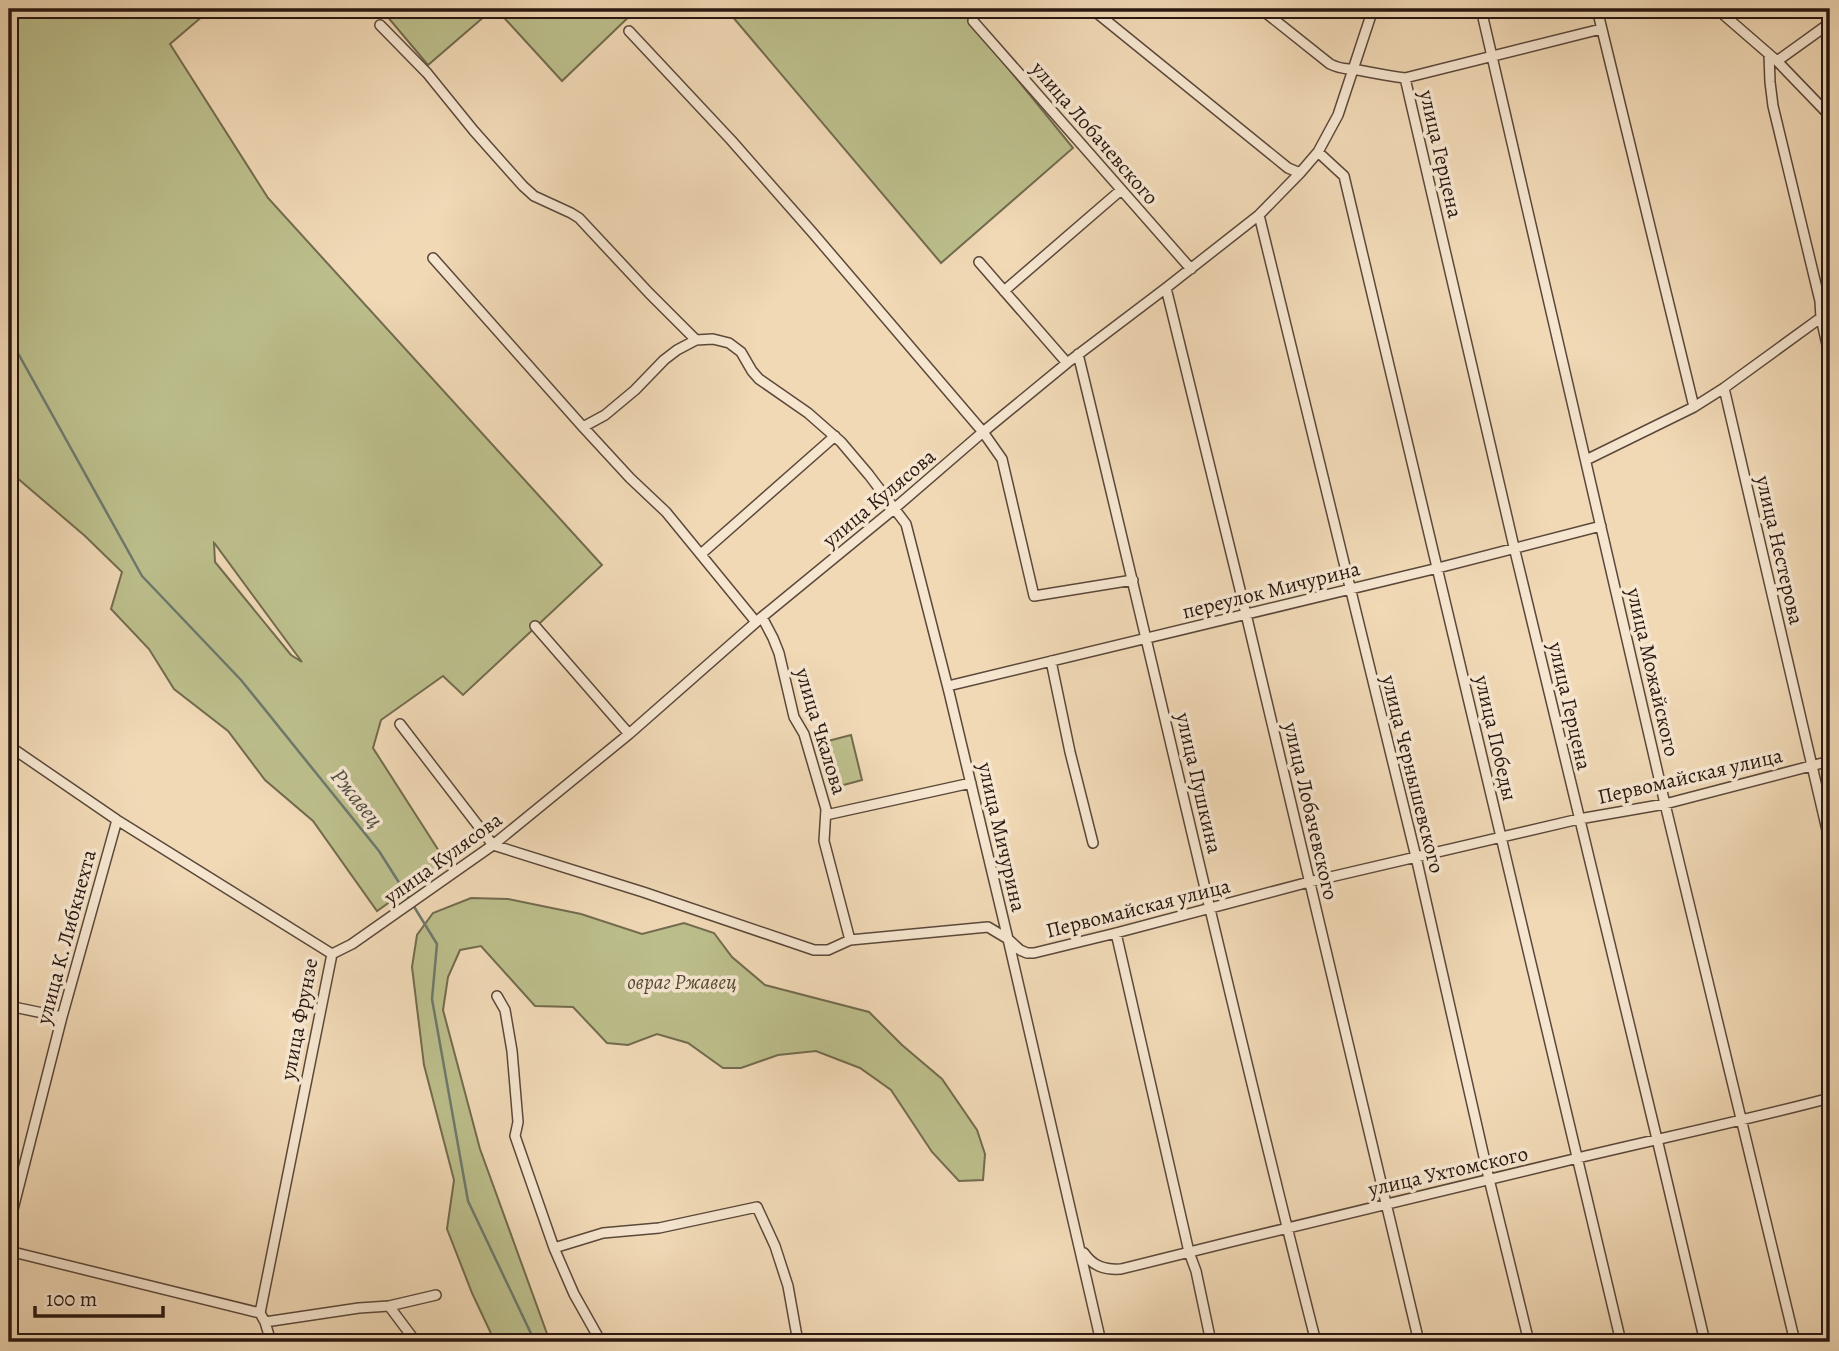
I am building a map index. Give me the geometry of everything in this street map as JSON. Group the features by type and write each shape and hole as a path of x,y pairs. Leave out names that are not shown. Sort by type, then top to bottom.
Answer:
{"street":[{"path":"1092,9 1288,168 1300,173"},
{"path":"1261,9 1340,69 1405,78 1601,29"},
{"name":"улица Кулясова","path":"332,954 352,944 493,845 629,734 759,620 983,432 1078,354 1259,215 1318,152 1338,115 1373,9"},
{"name":"улица Можайского","path":"1481,9 1665,804 1796,1342"},
{"path":"1597,9 1694,407"},
{"path":"1717,9 1777,61 1830,116"},
{"name":"улица Лобачевского","path":"973,21 1191,269"},
{"path":"1777,61 1830,23"},
{"path":"380,25 427,73 523,186 534,196 579,218 696,340 677,349 605,415 583,427"},
{"path":"629,31 812,232 983,432 1002,459 1034,596 1133,580"},
{"path":"1769,54 1773,106 1820,301 1830,358"},
{"name":"улица Герцена","path":"1405,78 1514,547 1705,1342"},
{"name":"улица Победы","path":"1318,152 1345,176 1621,1342"},
{"path":"1004,291 1121,190"},
{"name":"улица Чернышевского","path":"1259,215 1416,858 1529,1342"},
{"name":"улица Чкалова","path":"433,258 583,427 666,512 774,638 794,717 804,734 826,809 824,841 850,940"},
{"path":"979,261 1067,363"},
{"name":"улица Лобачевского","path":"1166,288 1247,614 1419,1342"},
{"path":"1586,460 1694,407 1830,311"},
{"name":"улица Мичурина","path":"696,340 713,339 729,343 741,352 759,379 808,412 835,436 906,524 1009,939 1101,1342"},
{"name":"улица Пушкина","path":"1078,354 1286,1227 1316,1342"},
{"name":"улица Нестерова","path":"1724,388 1830,843"},
{"path":"701,554 835,436"},
{"name":"переулок Мичурина","path":"948,685 1438,568 1601,526"},
{"path":"535,626 629,734"},
{"path":"1051,661 1093,843"},
{"path":"400,724 493,845"},
{"name":"улица Фрунзе","path":"9,746 117,821 332,954 260,1313"},
{"name":"Первомайская улица","path":"493,845 814,950 839,947 850,940 988,927 1009,939 1020,950 1034,953 1309,882 1579,819 1665,804 1830,761"},
{"path":"825,815 971,783"},
{"name":"улица К. Либкнехта","path":"9,1225 62,1017 117,821"},
{"path":"1116,933 1189,1252 1196,1271 1210,1342"},
{"path":"496,996 505,1010 512,1051 518,1122 514,1136 554,1248 574,1294 601,1342"},
{"path":"9,1006 62,1017"},
{"name":"улица Ухтомского","path":"1080,1249 1094,1265 1112,1270 1830,1098"},
{"path":"554,1248 603,1233 659,1228 757,1207 775,1246 788,1286 798,1342"},
{"path":"9,1251 260,1313 271,1342"},
{"path":"265,1322 390,1306 436,1295"},
{"path":"390,1306 415,1342"}],"green space":[{"path":"9,9 211,9 170,44 268,198 602,565 463,695 443,676 381,720 373,748 446,862 377,911 313,821 265,780 228,731 174,689 149,649 111,609 122,572 85,536 9,471 9,409 16,406 9,392","holes":["214,543 302,662 291,655 215,562"]},
{"path":"381,9 493,9 428,65"},
{"path":"496,9 637,9 562,81"},
{"path":"726,9 960,9 1073,148 941,263"},
{"path":"851,735 862,780 840,786 828,741"},
{"name":"овраг Ржавец","path":"471,898 508,899 581,914 642,934 684,923 714,933 732,957 765,985 869,1012 942,1079 977,1130 985,1154 983,1180 959,1181 932,1152 891,1090 860,1068 816,1051 778,1055 741,1068 723,1068 688,1043 657,1034 628,1045 607,1043 573,1007 535,1006 481,946 460,950 448,977 443,1010 480,1149 550,1342 495,1342 447,1229 454,1180 424,1065 412,967 417,935 433,913"}],"waterway":[{"name":"Ржавец","path":"9,337 142,576 241,680 379,851 410,900"},
{"name":"Ржавец","path":"413,905 437,944 432,999 468,1201 535,1342"}]}
